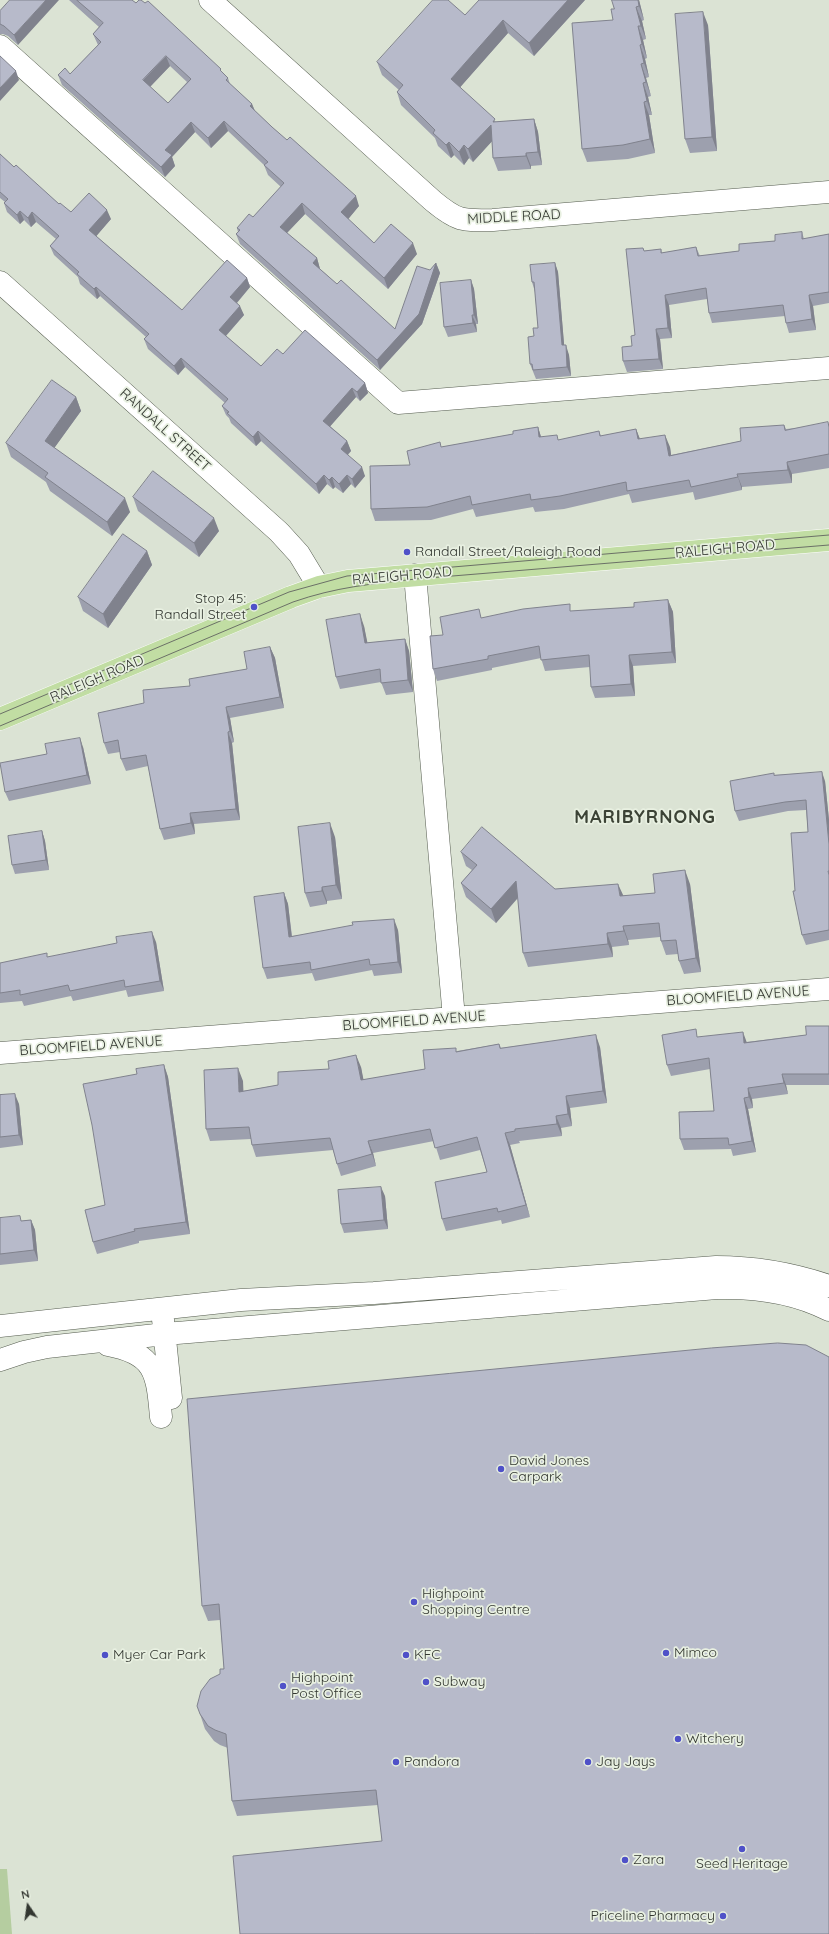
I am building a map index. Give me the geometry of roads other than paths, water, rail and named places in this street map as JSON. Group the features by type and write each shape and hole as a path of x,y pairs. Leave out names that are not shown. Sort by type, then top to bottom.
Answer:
{"main road":[{"name":"RALEIGH ROAD","path":"0,719 291,597 319,587 354,580 829,540"}],"street":[{"name":"MIDDLE ROAD","path":"210,0 433,201 458,218 466,221 829,192"},
{"path":"0,46 398,403 829,368"},
{"name":"RANDALL STREET","path":"0,282 279,532 299,554 319,587"},
{"path":"415,575 454,1018"},
{"name":"BLOOMFIELD AVENUE","path":"0,1053 829,989"},
{"path":"0,1360 24,1352 47,1347 609,1286 716,1267 744,1267 800,1276 829,1286"},
{"path":"0,1326 161,1308 286,1297 367,1293 609,1286 764,1289 791,1296 829,1310"},
{"path":"94,1342 131,1350 147,1361 158,1386 167,1416 165,1334 161,1308"}],"tram line":[{"path":"0,714 289,592 347,576 829,535"},
{"path":"0,726 293,602 339,589 416,579 829,545"}],"place":[{"name":"Randall Street/Raleigh Road","path":"407,552"},
{"name":"Stop 45: Randall Street","path":"254,607"},
{"name":"David Jones Carpark","path":"501,1469"},
{"name":"Highpoint Shopping Centre","path":"414,1602"},
{"name":"Mimco","path":"666,1653"},
{"name":"Myer Car Park","path":"105,1655"},
{"name":"KFC","path":"406,1655"},
{"name":"Subway","path":"426,1682"},
{"name":"Highpoint Post Office","path":"283,1686"},
{"name":"Witchery","path":"678,1739"},
{"name":"Pandora","path":"396,1762"},
{"name":"Jay Jays","path":"588,1762"},
{"name":"Seed Heritage","path":"742,1849"},
{"name":"Zara","path":"625,1860"},
{"name":"Priceline Pharmacy","path":"723,1916"}],"district":[{"name":"MARIBYRNONG","path":"645,818"}]}
